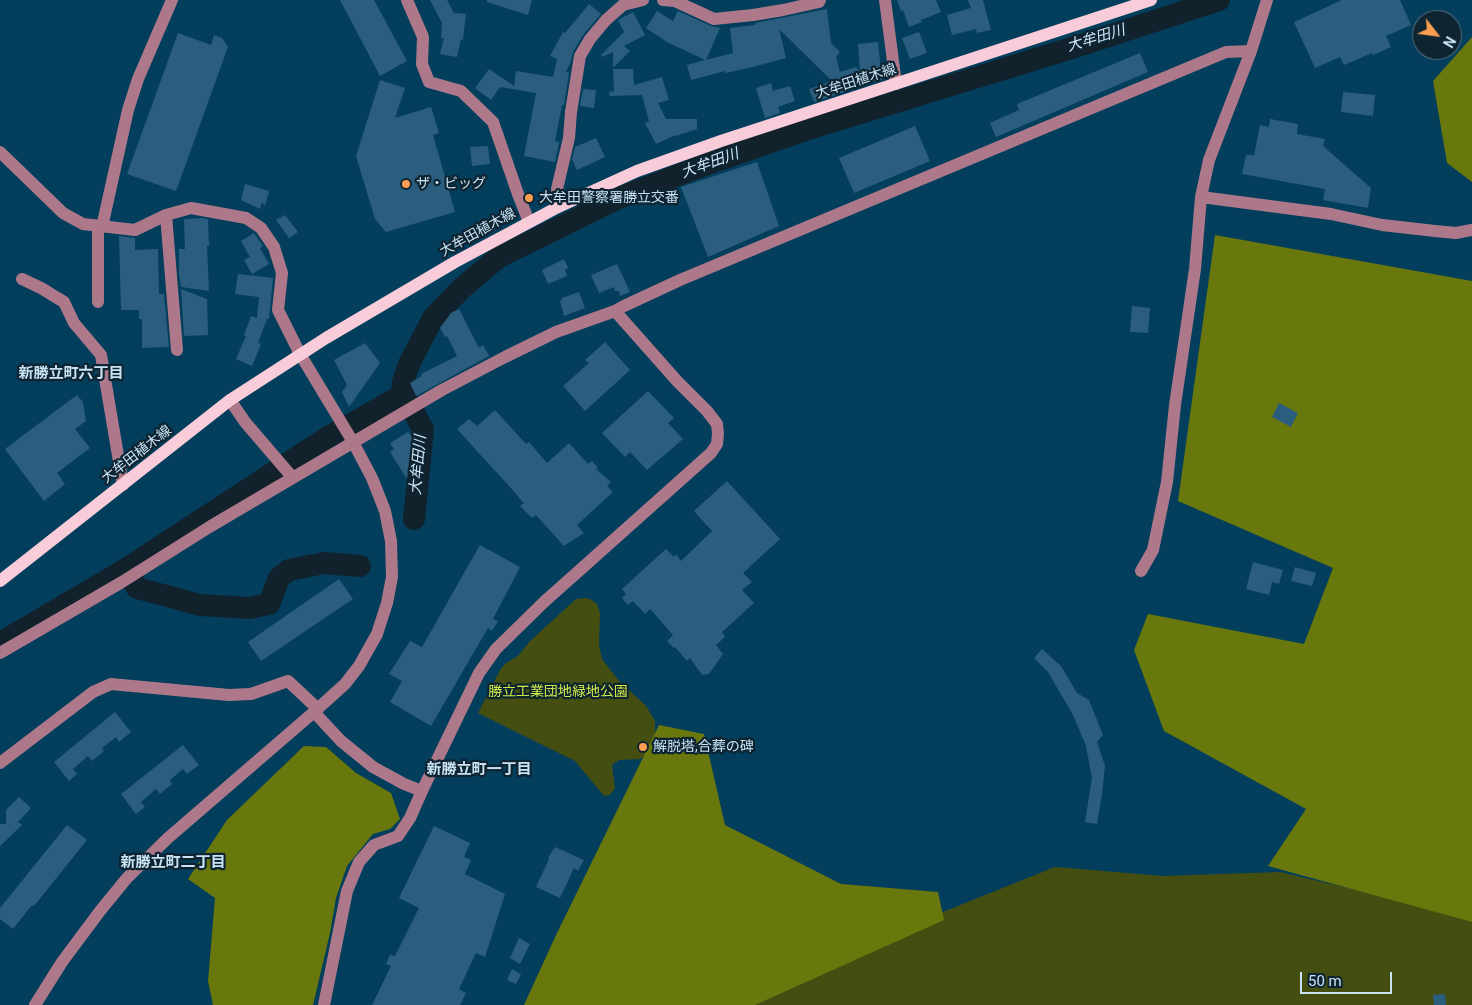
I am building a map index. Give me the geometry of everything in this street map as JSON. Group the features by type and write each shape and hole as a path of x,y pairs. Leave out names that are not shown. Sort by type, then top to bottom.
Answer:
{"main road":[{"name":"大牟田植木線","path":"1,579 230,400 300,354 455,262 558,207 637,171 721,141 1151,0"}],"street":[{"path":"98,302 100,226 128,110 138,80 172,0"},
{"path":"407,0 423,37 422,64 429,82 461,92 493,122 529,222"},
{"path":"558,207 557,189 569,138 580,56 590,39 606,20 623,5 643,0"},
{"path":"663,0 675,1 714,19 754,16 820,2 820,0"},
{"path":"884,0 896,84"},
{"path":"1141,571 1153,550 1167,482 1175,405 1195,268 1201,197 1210,160 1268,0"},
{"path":"0,653 122,582 351,439 414,408 442,390 556,332 615,311 689,276 1226,52 1251,51"},
{"path":"0,152 64,212 82,224 134,230 166,215 191,208 246,218 261,228 274,247 282,273 278,310 300,354 338,416 372,478 385,511 391,541 392,577 387,603 377,634 359,666 345,684 175,832 127,878 62,962 35,1005"},
{"path":"1201,197 1331,214 1382,225 1435,232 1472,230"},
{"path":"166,215 177,350"},
{"path":"22,279 64,302 74,323 101,355 123,485"},
{"path":"324,1005 348,891 359,862 374,846 398,836 410,818 479,673 496,649 544,602 711,453 717,444 717,424 708,412 677,381 615,311"},
{"path":"230,400 245,422 291,475"},
{"path":"0,763 93,692 111,684 251,694 288,681 316,710 340,741 373,767 404,784 422,790"}],"green space":[{"path":"1472,37 1472,182 1447,163 1433,81 1452,60 1462,60 1462,48"},
{"path":"1215,235 1472,281 1472,922 1268,866 1306,809 1164,731 1134,650 1148,614 1304,644 1333,568 1178,501"},
{"name":"勝立工業団地緑地公園","path":"586,598 597,604 600,613 599,646 602,659 619,681 646,706 655,721 655,738 652,753 639,759 619,760 612,765 615,788 610,795 604,796 575,761 478,713 500,670 506,663 518,656 530,641 576,599"},
{"path":"659,725 704,734 725,825 841,884 938,892 944,920 755,1005 524,1005 557,933"},
{"path":"304,746 326,747 356,773 391,793 400,819 390,829 373,834 347,866 336,898 313,1005 213,1005 208,981 215,898 188,879 227,820"},
{"path":"1055,867 1163,876 1280,872 1472,917 1472,1005 711,1005"}],"building":[{"path":"340,0 374,0 407,61 380,76"},
{"path":"430,0 447,0 454,13 466,14 463,40 461,39 457,57 440,54 444,38 441,38 442,23"},
{"path":"487,0 532,0 528,15 487,2"},
{"path":"897,0 936,0 941,12 909,27"},
{"path":"968,0 983,0 991,30 977,33 976,29 952,35 947,15 971,8"},
{"path":"1342,0 1400,0 1411,25 1386,36 1391,47 1344,65 1340,57 1315,68 1294,22"},
{"path":"589,4 601,14 583,35 573,52 566,72 569,73 564,105 562,105 555,141 559,142 555,162 524,156 536,93 500,87 491,100 475,88 489,69 514,86 516,71 553,77 557,59 550,56 563,32 565,33"},
{"path":"827,9 831,43 840,52 836,57 840,72 856,67 860,72 858,44 878,42 882,80 864,83 865,85 814,102 809,89 832,81 779,29 786,58 691,80 687,65 705,60 667,42 646,28 657,11 673,21 678,11 711,26 720,28 706,60 733,53 730,28 755,25 755,23"},
{"path":"633,12 645,35 624,46 630,51 613,68 613,52 602,57 601,55 624,32 618,20"},
{"path":"919,32 927,53 910,59 902,38"},
{"path":"178,33 211,45 214,35 222,38 228,47 176,191 127,174"},
{"path":"1140,53 1148,72 996,137 990,123 1019,110 1017,104"},
{"path":"613,69 633,69 634,85 662,77 669,100 658,103 666,119 697,119 697,129 676,135 656,144 645,123 649,121 642,95 610,96 609,92 614,91"},
{"name":"ザ・ビッグ","path":"380,80 405,88 395,118 431,107 439,133 433,135 455,212 386,232 375,219 356,156"},
{"path":"771,83 773,91 790,86 795,101 778,107 780,113 765,118 756,88"},
{"path":"583,89 596,90 594,108 580,106"},
{"path":"1343,92 1375,95 1373,116 1341,112"},
{"path":"1270,119 1298,124 1297,134 1325,139 1323,146 1371,188 1368,208 1323,200 1325,189 1242,174 1246,155 1254,155 1260,125 1269,127"},
{"path":"915,126 930,161 854,193 839,158"},
{"path":"596,138 605,157 577,170 572,159 575,147"},
{"path":"488,146 490,164 472,166 470,147"},
{"path":"757,162 779,226 708,257 681,187"},
{"path":"245,184 269,191 265,206 262,202 260,209 241,200"},
{"path":"285,215 298,232 289,238 276,220"},
{"path":"184,219 208,219 209,291 181,287 179,274 179,249 185,249"},
{"path":"254,233 263,246 260,248 269,264 252,274 244,260 250,257 241,241"},
{"path":"119,236 135,238 135,250 158,249 159,294 164,294 169,347 142,348 142,319 139,319 139,310 121,310"},
{"path":"564,259 568,268 565,270 567,276 548,284 542,270"},
{"path":"617,264 630,292 620,296 619,291 615,291 614,287 599,293 591,275"},
{"path":"238,274 273,278 269,319 267,319 258,343 261,344 252,366 236,359 246,336 244,335 251,316 257,318 259,297 235,294"},
{"path":"181,289 207,299 208,335 184,336"},
{"path":"579,292 585,308 564,316 560,301 562,298"},
{"path":"1132,306 1150,308 1148,333 1130,332"},
{"path":"459,309 479,348 483,345 489,356 416,396 410,383 422,376 421,374 457,356 447,336 445,337 440,328 451,313"},
{"path":"605,342 630,370 585,411 563,386 589,363 585,360"},
{"path":"365,343 380,363 349,407 342,392 347,385 334,360"},
{"path":"648,391 674,418 668,423 683,439 647,470 630,452 625,457 602,433"},
{"path":"77,395 83,402 86,421 75,429 90,448 57,473 65,484 44,501 5,449"},
{"path":"1279,403 1298,413 1291,427 1272,417"},
{"path":"495,410 526,444 529,442 547,463 569,443 588,464 592,461 598,468 596,469 611,482 607,486 613,492 577,525 584,533 564,546 536,515 532,518 520,506 524,503 457,429 469,419 477,426"},
{"path":"408,432 412,437 407,479 390,452 394,449 390,443"},
{"path":"727,481 780,539 743,573 752,582 742,590 754,603 722,632 725,637 716,645 723,654 709,674 702,675 690,658 687,661 667,641 673,635 650,609 645,614 633,601 628,605 622,598 626,594 622,589 666,549 674,557 676,554 681,561 712,531 694,511"},
{"path":"480,545 520,567 493,619 498,621 492,631 488,628 431,726 390,702 402,681 389,674 410,641 422,647"},
{"path":"1253,562 1283,570 1279,584 1272,582 1269,595 1246,589"},
{"path":"1295,567 1316,573 1312,586 1291,581"},
{"path":"339,579 353,599 261,661 248,642"},
{"path":"1042,649 1061,666 1077,693 1089,700 1103,735 1097,742 1105,766 1097,824 1085,822 1092,778 1086,746 1073,715 1048,672 1034,658"},
{"path":"115,712 131,732 119,742 116,737 102,748 104,751 92,761 88,756 73,769 77,774 69,781 54,762"},
{"path":"183,745 199,765 187,774 183,769 170,780 172,784 160,794 156,789 141,802 145,807 136,814 121,794"},
{"path":"19,797 31,808 18,822 22,825 0,846 0,824 6,824 6,810"},
{"path":"67,825 87,840 13,929 0,919 0,908"},
{"path":"434,826 470,843 464,857 471,860 465,874 505,894 485,957 476,953 459,989 466,993 460,1005 372,1005 391,966 386,964 390,955 395,956 419,908 399,898"},
{"path":"555,847 584,860 578,871 574,868 560,898 536,887 548,858"},
{"path":"519,938 530,944 520,964 510,958"},
{"path":"512,969 521,974 516,984 507,980"},
{"path":"1445,994 1446,1005 1434,1005 1433,995"}],"waterway":[{"name":"大牟田川","path":"414,519 423,429 402,391 403,382 409,364 433,318 462,288 499,257 621,197 710,163 805,130 1072,48 1219,0"},
{"path":"126,569 328,437 404,394"},
{"name":"大牟田川","path":"0,643 126,569 137,588 200,605 249,608 269,604 279,578 289,570 324,563 360,566"}],"place":[{"name":"ザ・ビッグ","path":"406,184"},
{"name":"大牟田警察署勝立交番","path":"529,198"},
{"name":"解脱塔,合葬の碑","path":"643,747"}],"district":[{"name":"新勝立町六丁目","path":"71,374"},
{"name":"新勝立町一丁目","path":"479,770"},
{"name":"新勝立町二丁目","path":"173,863"}]}
